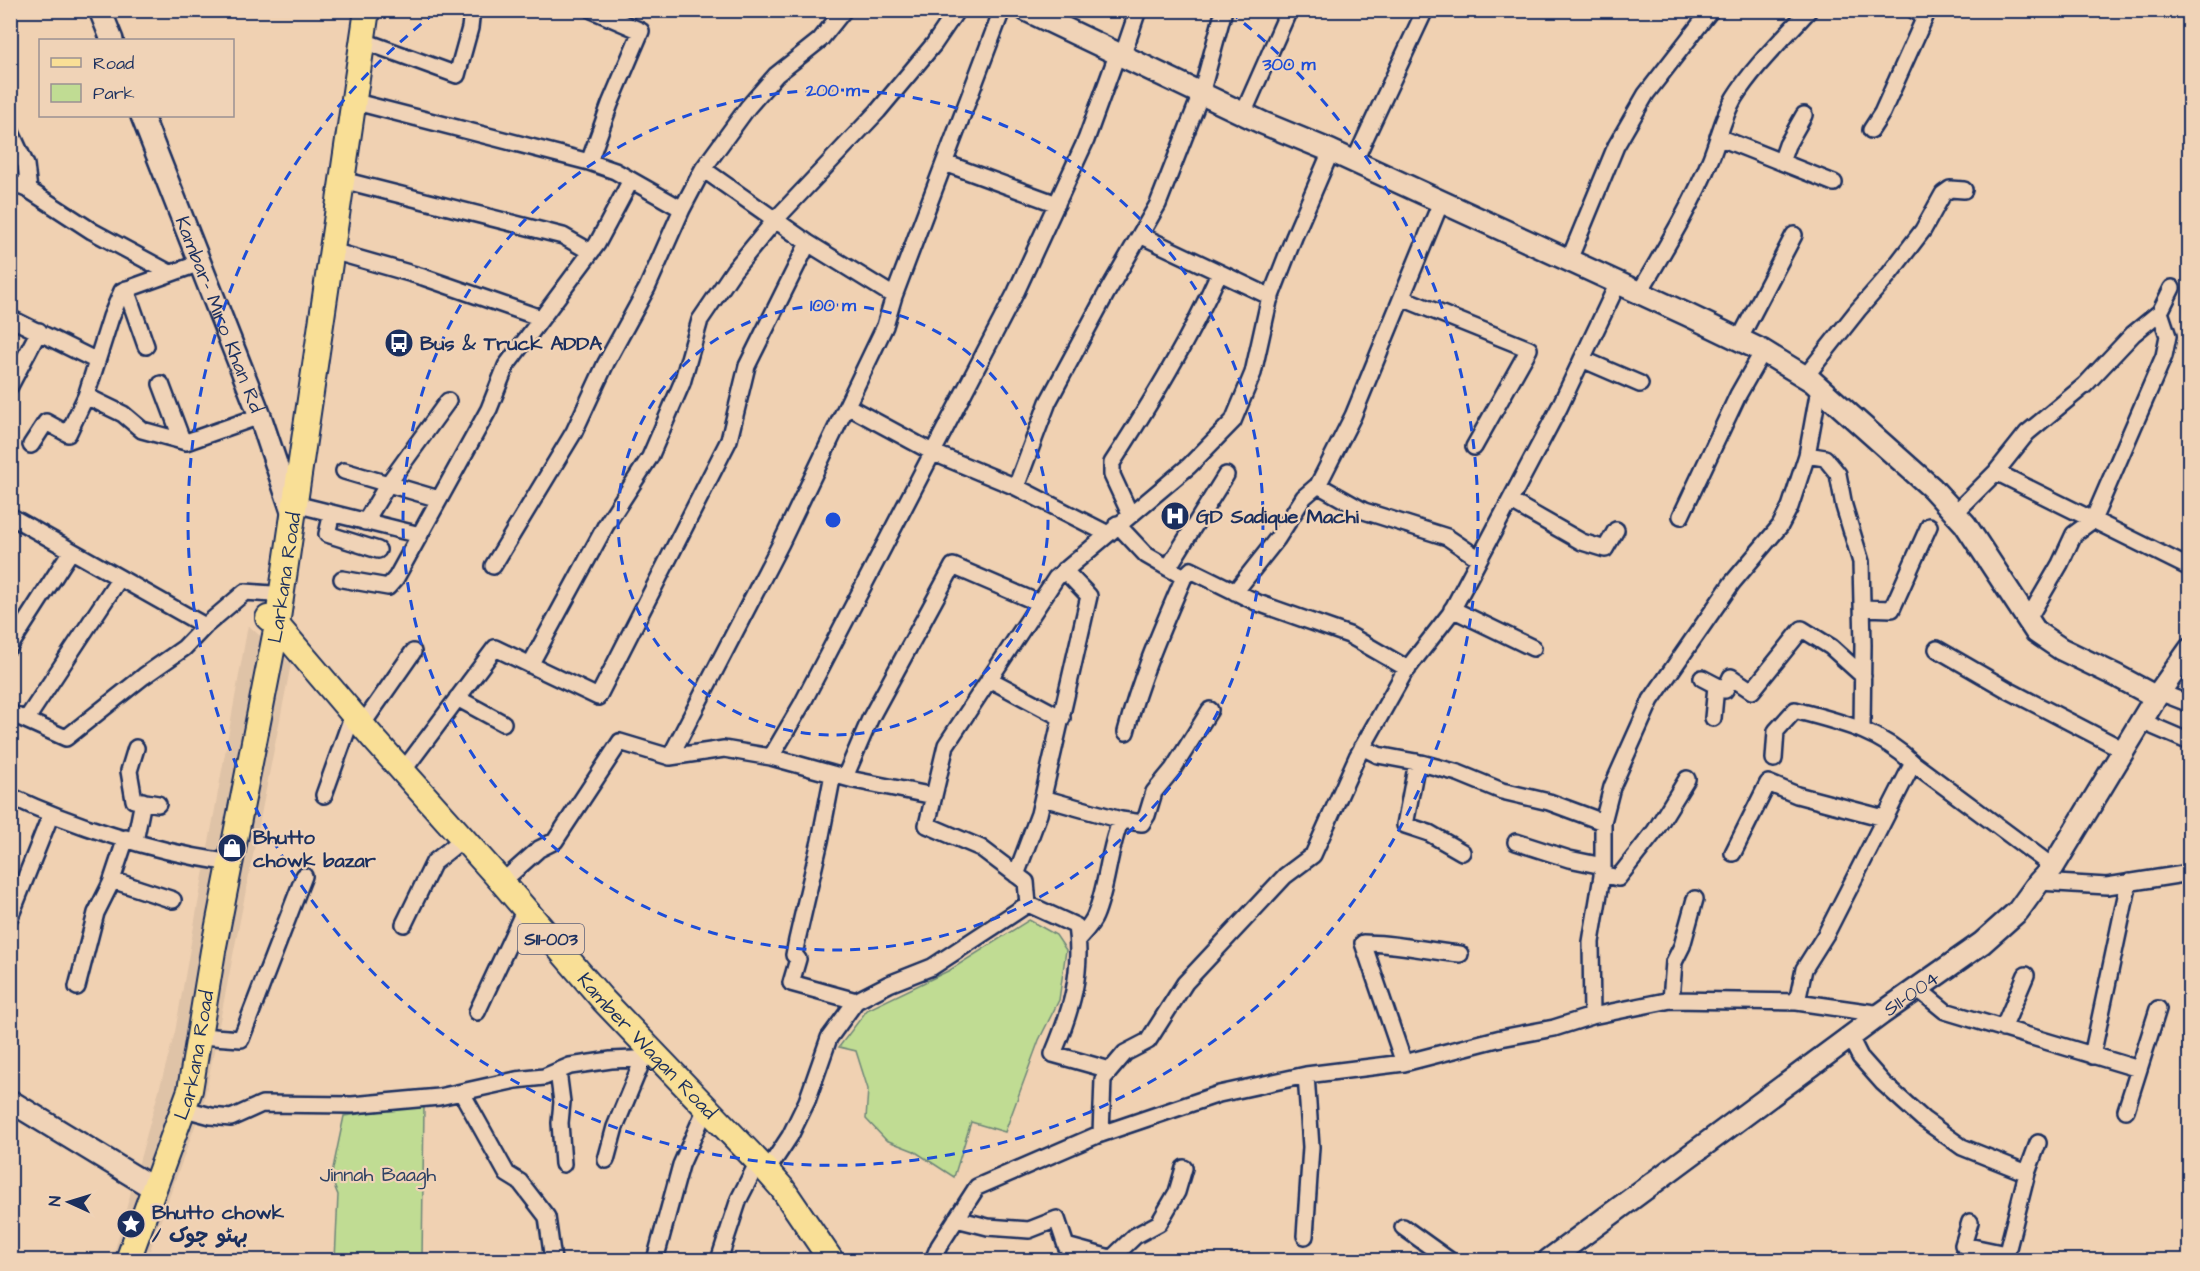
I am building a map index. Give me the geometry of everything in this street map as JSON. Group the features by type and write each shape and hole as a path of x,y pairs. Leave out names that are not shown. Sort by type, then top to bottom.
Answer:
{"main road":[{"name":"Larkana Road","path":"128,1260 153,1188 185,1109 200,1036 214,944 273,622 291,504 354,10"},
{"name":"Larkana Road","path":"315,329 332,252 352,101 367,10"},
{"name":"Larkana Road","path":"173,1138 178,1093 219,861 273,622 272,594 291,504"},
{"name":"Kamber Wagan Road","path":"273,622 502,882 650,1057 706,1108 763,1166 782,1188 831,1260"}],"street":[{"path":"100,10 112,39"},
{"path":"361,40 457,75 470,28 472,10"},
{"path":"493,566 574,432 606,363 647,288 703,169 748,107 776,75 820,40 844,10"},
{"path":"530,665 606,525 650,457 681,383 700,320 734,270 776,219 878,111 934,44 957,10"},
{"path":"670,757 781,543 885,326 894,296 1002,10"},
{"path":"771,757 802,704 1016,292 1086,140 1138,10"},
{"path":"1016,487 1048,402 1158,204 1201,94 1224,10"},
{"path":"1243,114 1289,10"},
{"path":"1354,162 1425,10"},
{"path":"1569,261 1616,146 1646,94 1711,10"},
{"path":"1640,293 1691,200 1711,158 1724,118 1735,97 1752,74 1809,10"},
{"path":"1871,130 1882,113 1925,17 1914,10"},
{"path":"590,162 610,104 641,31 600,12"},
{"path":"1038,13 1120,56 1243,114 1442,202 1762,351 1812,383 1932,488 1965,524 2036,632 2061,649 2158,694 2190,704"},
{"path":"352,101 590,162 615,171 682,210"},
{"path":"1781,162 1804,115"},
{"name":"Kambar- Miro Khan Rd","path":"142,117 260,416 291,504"},
{"path":"10,130 26,165 29,190"},
{"path":"1718,137 1834,183"},
{"path":"1028,904 1026,882 981,848 927,825 946,745 1056,578 1189,466 1233,421 1253,373 1271,297 1293,237 1330,151"},
{"path":"945,163 1057,204"},
{"path":"703,169 808,243 894,296"},
{"path":"342,180 563,236 591,252"},
{"path":"342,579 388,586 396,578 489,409 506,366 591,252 631,180"},
{"path":"10,182 29,190 92,231 170,273"},
{"path":"1592,1016 1592,942 1603,870 1603,822 1612,787 1651,700 1732,583 1780,526 1790,507 1807,455 1812,383 1858,310 1923,230 1943,194 1950,189 1964,190"},
{"path":"1235,592 1277,539 1304,497 1318,485 1353,416 1442,202"},
{"path":"1140,235 1271,297"},
{"path":"1739,340 1794,235"},
{"path":"403,771 495,648 598,697 729,440 747,366 808,243"},
{"path":"332,252 423,277 541,318"},
{"path":"31,445 46,422 68,434 87,396 111,316 122,291 200,263"},
{"path":"1130,514 1112,475 1112,463 1161,387 1200,315 1219,273"},
{"path":"1101,1134 1102,1078 1125,1053 1148,1041 1185,983 1285,876 1313,855 1362,747 1408,669 1452,609 1510,501 1618,283"},
{"path":"1955,513 1996,472 2027,433 2085,385 2133,334 2160,312 2172,288"},
{"path":"126,289 146,346"},
{"path":"1402,298 1529,350 1474,447"},
{"path":"2028,619 2060,564 2074,534 2093,520 2164,356 2168,336 2160,312"},
{"path":"10,318 97,361"},
{"path":"10,386 39,331"},
{"path":"1681,516 1738,395 1762,351"},
{"path":"1582,359 1640,384"},
{"path":"161,384 182,441"},
{"path":"87,396 123,414 142,430 186,442 260,416"},
{"path":"365,522 388,484 448,401"},
{"path":"847,406 934,453 1112,529 1146,555 1184,577"},
{"path":"1807,455 1825,458 1838,474 1844,506 1861,562 1862,729"},
{"path":"344,471 439,499"},
{"path":"1996,472 2190,568"},
{"path":"1168,568 1226,475"},
{"path":"1318,485 1364,512 1447,537 1478,558"},
{"path":"1510,501 1582,542 1605,549 1616,530"},
{"path":"291,504 420,535"},
{"path":"332,513 327,534 378,550"},
{"path":"12,521 71,551 205,626"},
{"path":"1862,608 1892,609 1929,526"},
{"path":"10,646 71,551"},
{"path":"856,1001 791,983 798,959 794,955 796,940 820,841 839,776 953,566 1039,603"},
{"path":"1016,875 1042,798 1089,596 1064,570"},
{"path":"1126,732 1134,699 1153,650 1184,577 1191,570 1258,603 1349,634 1408,669"},
{"path":"119,579 15,717 66,738 144,676 184,648 205,626 245,592 272,594"},
{"path":"1452,609 1533,648"},
{"path":"1702,678 1725,690 1731,677 1752,691 1802,629 1831,647 1863,676"},
{"path":"1937,649 2008,690 2124,750"},
{"name":"S11-004","path":"1550,1260 1881,1014 1982,943 2018,911 2046,874 2158,694 2190,649"},
{"path":"324,795 357,720 413,651"},
{"path":"989,679 1062,718"},
{"path":"1713,718 1716,686"},
{"path":"457,698 503,723"},
{"path":"1042,798 1121,820 1142,823 1148,815 1154,792 1173,769 1210,710"},
{"path":"1774,759 1776,731 1795,710 1862,729 1899,750 2046,874 2107,886 2190,873"},
{"path":"2142,722 2190,742"},
{"path":"502,882 539,849 555,841 620,742 670,757 724,750 771,757 839,776 934,796"},
{"path":"1362,747 1378,755 1458,773 1502,791 1549,802 1603,822"},
{"path":"77,987 96,913 150,802 135,800 129,771 136,748"},
{"path":"1417,762 1405,825 1429,833 1462,852"},
{"path":"1797,1002 1804,969 1826,934 1913,763"},
{"path":"1516,842 1603,870 1618,878 1655,831 1687,779"},
{"path":"1733,853 1768,783 1797,795 1884,819"},
{"path":"10,796 51,814 130,839 219,861"},
{"path":"10,916 51,814"},
{"path":"1078,939 1095,918 1109,873 1115,833 1121,820"},
{"path":"404,924 434,862 463,839"},
{"path":"200,1036 241,1039 304,876"},
{"path":"112,880 173,900"},
{"path":"2092,1056 2128,882"},
{"path":"1671,1000 1674,962 1682,946 1695,899"},
{"path":"1028,904 1076,926 1080,953 1070,1013 1053,1054 1110,1070"},
{"path":"718,1260 739,1199 763,1166 790,1136 807,1101 829,1038 856,1001 932,966 1028,904"},
{"path":"477,1012 525,909"},
{"path":"1404,1063 1363,943 1385,943 1431,952 1460,954"},
{"path":"2003,1029 2025,975"},
{"path":"1917,988 1945,1011 2139,1069"},
{"path":"933,1260 939,1246 977,1188 1101,1134 1219,1094 1306,1075 1404,1063 1501,1038 1554,1028 1592,1016 1671,1000 1797,1002 1881,1014"},
{"path":"2126,1110 2158,1009"},
{"path":"1850,1037 1860,1057 1883,1083 1923,1119 1962,1147 2027,1173"},
{"path":"185,1109 211,1116 231,1118 262,1104 352,1105 462,1093 516,1080 544,1077 570,1066 650,1057"},
{"path":"606,1160 615,1127 650,1057"},
{"path":"558,1071 562,1102 560,1123 563,1164"},
{"path":"1305,1236 1311,1147 1306,1075"},
{"path":"462,1093 507,1174 520,1182 547,1217 554,1260"},
{"path":"10,1101 153,1188"},
{"path":"655,1260 681,1165 706,1108"},
{"path":"1970,1222 1963,1245 2005,1257 2027,1173 2038,1143"},
{"path":"957,1219 988,1227 1029,1230 1057,1219 1066,1246 1110,1259 1136,1236 1159,1223 1177,1192 1184,1167"},
{"path":"1403,1227 1449,1260"}],"shaded area":[{"name":"Bhutto chowk bazar","path":"248,625 291,664 204,1101 150,1250 114,1253 175,1032"}],"green space":[{"path":"1029,920 1056,935 1066,950 1059,1000 1039,1040 1005,1132 971,1122 954,1177 914,1151 886,1140 866,1119 868,1089 856,1051 839,1047 867,1010 950,970"},
{"name":"Jinnah Baagh","path":"424,1105 422,1260 335,1260 338,1195 331,1178 344,1116"}],"place":[{"name":"Bus & Truck ADDA","path":"399,343"},
{"name":"GD Sadique Machi","path":"1175,516"},
{"name":"Bhutto chowk bazar","path":"232,848"},
{"name":"Bhutto chowk / بہٹو چوک","path":"131,1224"}]}
